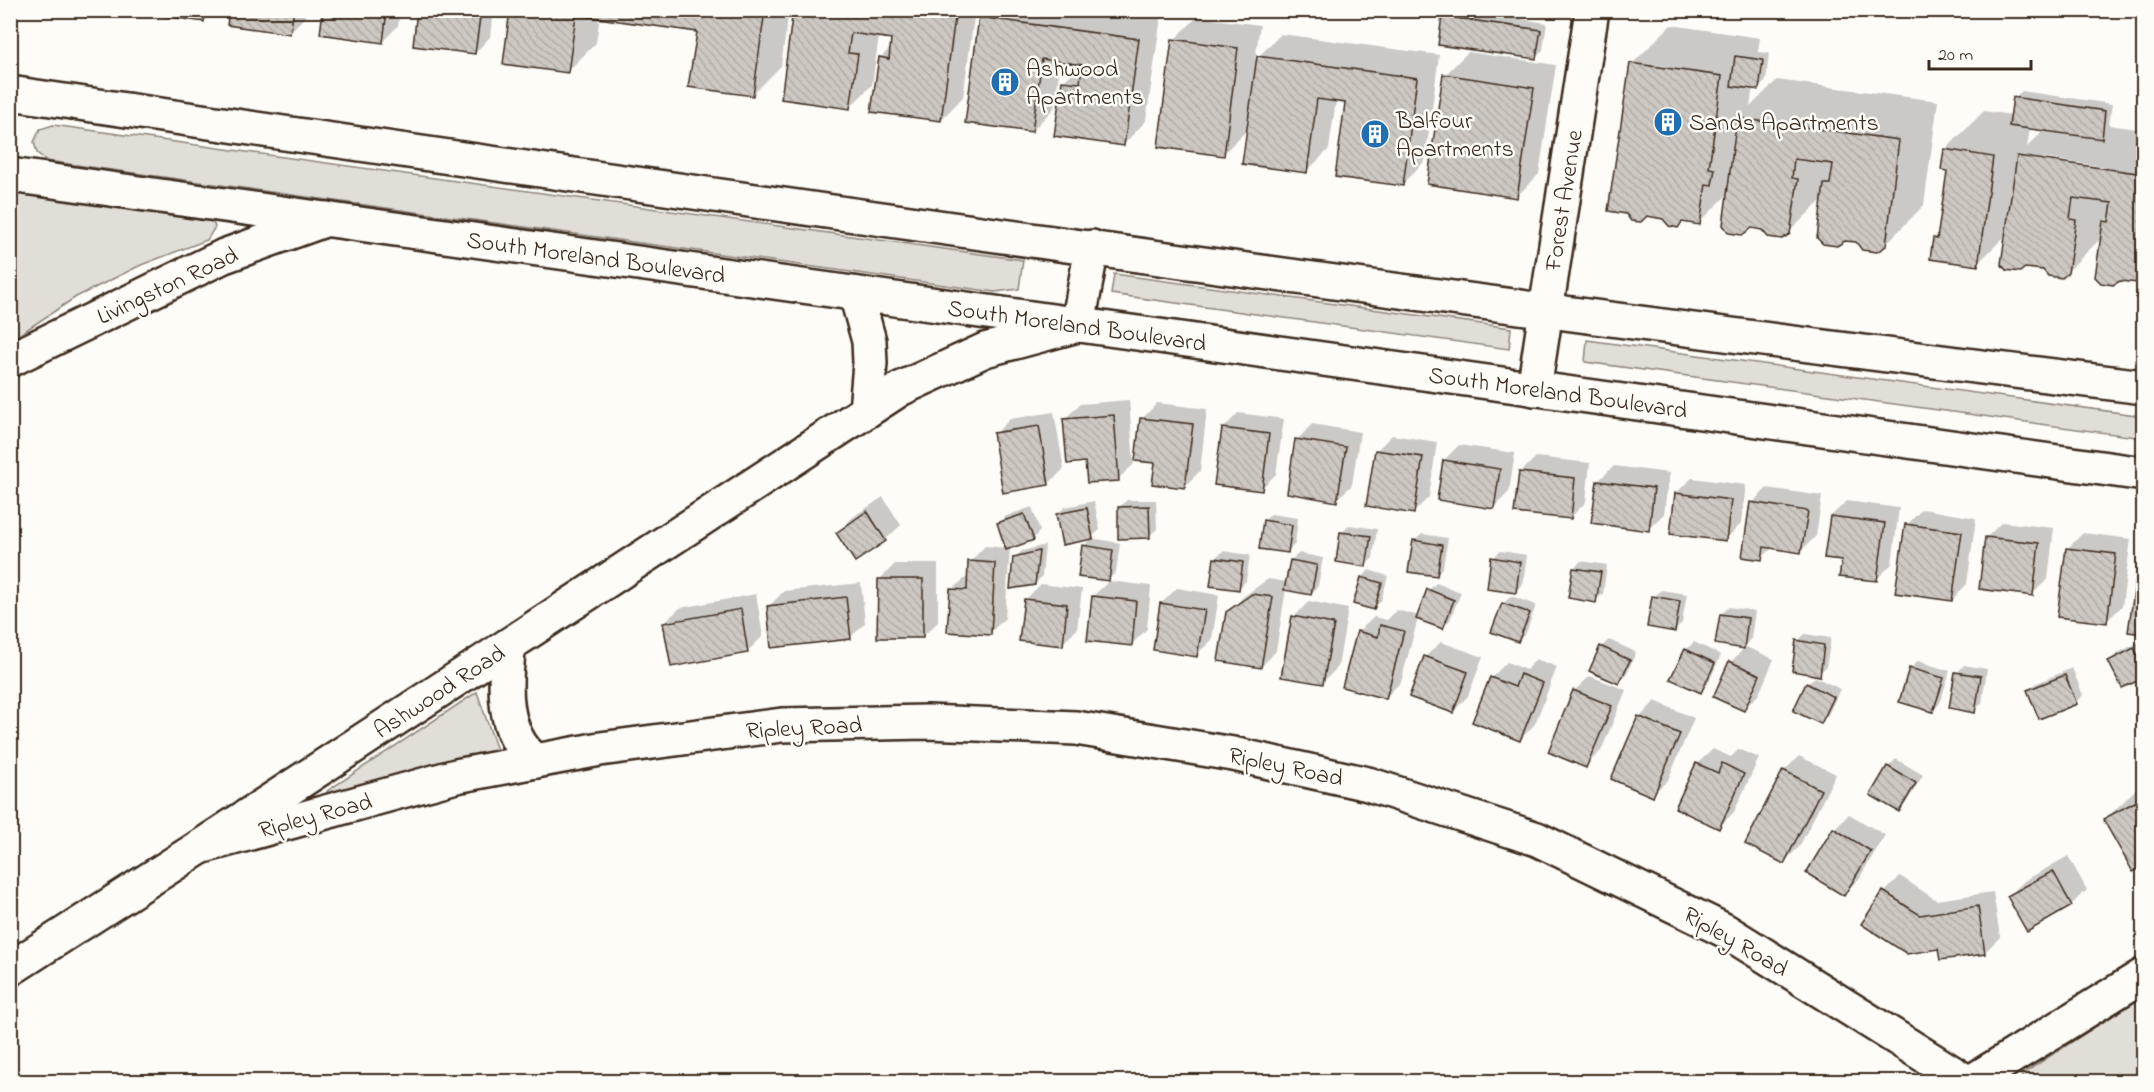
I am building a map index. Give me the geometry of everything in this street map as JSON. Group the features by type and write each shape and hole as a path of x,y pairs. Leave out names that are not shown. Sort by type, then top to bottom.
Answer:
{"street":[{"name":"Forest Avenue","path":"1534,389 1592,10"},
{"path":"10,93 609,180 1546,310 2144,387"},
{"name":"South Moreland Boulevard","path":"10,175 2144,474"},
{"name":"Livingston Road","path":"10,360 224,256 327,219"},
{"path":"1078,325 1092,247"},
{"path":"856,294 869,340 870,363 866,411"},
{"name":"Ashwood Road","path":"10,969 900,389 985,350 1078,325"},
{"path":"509,645 504,678 511,728 526,754 536,761"},
{"name":"Ripley Road","path":"200,847 456,776 600,749 782,725 927,722 1076,728 1233,754 1368,784 1537,839 1724,930 1969,1082"},
{"path":"1969,1082 2144,975"}],"shaded area":[{"path":"53,125 1023,260 1019,289 995,292 47,161 37,153 34,142 40,129"},
{"path":"32,193 211,218 215,227 207,240 141,265 76,297 11,340 10,197"},
{"path":"1114,274 1511,328 1509,349 1111,294"},
{"path":"1587,340 2143,416 2143,438 1585,362"},
{"path":"477,692 499,756 331,803 327,791"},
{"path":"2143,996 2143,1079 2140,1082 2025,1081 2021,1075"}],"building":[{"path":"142,10 206,10 204,22 141,13"},
{"path":"229,10 294,10 290,34 227,25"},
{"path":"323,10 387,10 383,43 320,34"},
{"path":"417,10 481,10 475,54 413,46"},
{"path":"510,10 765,10 753,96 688,87 697,32 576,15 568,73 503,64"},
{"path":"793,10 911,10 955,17 941,121 871,112 879,57 889,59 891,39 851,33 848,53 858,54 850,109 781,99"},
{"path":"1442,16 1541,30 1536,59 1438,45"},
{"name":"Ashwood Apartments","path":"979,17 1139,39 1124,146 1054,136 1062,81 1080,83 1082,65 1042,59 1032,132 965,123"},
{"path":"1172,39 1238,48 1224,156 1158,147"},
{"name":"Balfour Apartments","path":"1257,56 1417,78 1403,186 1335,177 1345,103 1317,99 1307,173 1242,164"},
{"path":"1735,56 1763,60 1759,90 1731,86"},
{"name":"Sands Apartments","path":"1630,63 1722,76 1709,168 1715,169 1712,185 1706,184 1700,225 1682,222 1678,228 1669,226 1663,219 1647,216 1641,222 1631,221 1626,214 1608,211"},
{"path":"1443,74 1534,88 1517,198 1427,184"},
{"path":"2013,97 2105,111 2102,139 2009,126"},
{"path":"1737,118 1899,140 1886,246 1877,252 1862,250 1856,242 1845,241 1837,246 1823,244 1817,238 1824,184 1830,184 1833,164 1794,159 1792,178 1798,179 1790,234 1782,239 1768,237 1762,230 1752,228 1742,235 1729,233 1723,225"},
{"path":"1944,149 1993,157 1978,266 1930,259 1933,238 1937,239 1947,171 1941,170"},
{"path":"2017,156 2144,174 2144,289 2138,283 2120,281 2113,285 2101,283 2095,277 2103,221 2109,222 2112,203 2073,198 2070,219 2076,220 2068,273 2062,278 2048,276 2043,270 2025,268 2020,272 2006,270 2001,264"},
{"path":"1114,415 1119,481 1087,483 1085,462 1067,464 1063,419"},
{"path":"1140,418 1193,424 1185,488 1152,484 1155,463 1135,461"},
{"path":"1039,426 1049,485 1003,493 993,433"},
{"path":"1222,428 1269,434 1262,491 1214,485"},
{"path":"1295,439 1346,447 1337,502 1287,493"},
{"path":"1375,450 1423,457 1414,514 1366,506"},
{"path":"1443,460 1500,469 1494,509 1437,500"},
{"path":"1519,472 1575,478 1571,519 1514,513"},
{"path":"1597,481 1654,488 1649,531 1591,523"},
{"path":"1675,493 1731,500 1726,541 1670,534"},
{"path":"1750,502 1808,511 1801,553 1764,547 1762,560 1742,557"},
{"path":"1149,506 1150,538 1118,539 1118,507"},
{"path":"1087,508 1093,539 1062,545 1056,514"},
{"path":"867,511 886,541 855,562 836,533"},
{"path":"1024,514 1034,540 1006,550 997,523"},
{"path":"1830,516 1885,523 1877,581 1839,577 1842,560 1824,558"},
{"path":"1263,520 1292,525 1288,553 1259,549"},
{"path":"1905,524 1962,532 1952,601 1895,593"},
{"path":"1340,532 1371,536 1366,567 1336,562"},
{"path":"1985,537 2039,543 2033,596 1979,589"},
{"path":"1413,540 1442,545 1437,576 1408,572"},
{"path":"1082,545 1113,550 1109,581 1078,577"},
{"path":"2066,548 2116,554 2107,623 2057,617"},
{"path":"1039,551 1035,585 1010,589 1013,557"},
{"path":"1491,557 1520,562 1516,593 1487,589"},
{"path":"2139,557 2144,558 2144,634 2128,632"},
{"path":"1214,558 1243,562 1239,590 1210,586"},
{"path":"1290,560 1317,565 1311,595 1284,590"},
{"path":"968,561 995,563 991,635 947,632 950,589 967,590"},
{"path":"1573,568 1601,572 1596,603 1568,598"},
{"path":"1361,577 1382,583 1374,610 1353,604"},
{"path":"878,579 923,579 923,638 877,638"},
{"path":"1427,589 1454,600 1443,629 1416,619"},
{"path":"1252,594 1273,597 1261,668 1218,661 1226,612"},
{"path":"1092,596 1136,601 1132,646 1087,641"},
{"path":"1652,596 1680,601 1675,632 1647,627"},
{"path":"846,597 851,639 771,648 767,606"},
{"path":"1024,599 1067,604 1063,646 1019,641"},
{"path":"1160,603 1205,610 1197,657 1153,650"},
{"path":"1502,603 1530,613 1518,642 1491,632"},
{"path":"741,609 748,653 671,667 663,623"},
{"path":"1720,614 1748,618 1744,649 1715,644"},
{"path":"1292,616 1334,624 1323,684 1281,677"},
{"path":"1380,625 1404,631 1386,699 1342,687 1357,631 1378,637"},
{"path":"1796,640 1824,645 1820,676 1792,671"},
{"path":"1600,646 1630,660 1619,684 1589,671"},
{"path":"2134,648 2144,667 2144,678 2122,688 2108,661"},
{"path":"1685,649 1715,663 1701,693 1670,679"},
{"path":"1424,656 1468,672 1453,713 1409,697"},
{"path":"1729,661 1760,675 1744,711 1713,697"},
{"path":"1909,668 1944,678 1933,712 1899,702"},
{"path":"1955,672 1981,676 1975,713 1949,708"},
{"path":"1520,674 1543,683 1520,741 1472,722 1490,677 1515,687"},
{"path":"2065,675 2077,704 2039,719 2027,690"},
{"path":"1806,683 1834,697 1821,724 1793,711"},
{"path":"1573,690 1612,706 1586,768 1548,752"},
{"path":"1638,716 1680,734 1653,797 1611,779"},
{"path":"1696,763 1718,773 1722,763 1744,774 1719,829 1675,808"},
{"path":"1887,766 1916,783 1899,812 1870,795"},
{"path":"1783,770 1821,790 1784,864 1745,844"},
{"path":"2144,797 2144,866 2133,872 2103,819"},
{"path":"1833,828 1871,851 1844,896 1806,873"},
{"path":"2053,871 2072,906 2027,932 2007,896"},
{"path":"1883,891 1920,915 1978,906 1985,954 1940,960 1938,949 1907,954 1861,924"}],"place":[{"name":"Ashwood Apartments","path":"1005,82"},
{"name":"Sands Apartments","path":"1668,122"},
{"name":"Balfour Apartments","path":"1375,134"}]}
